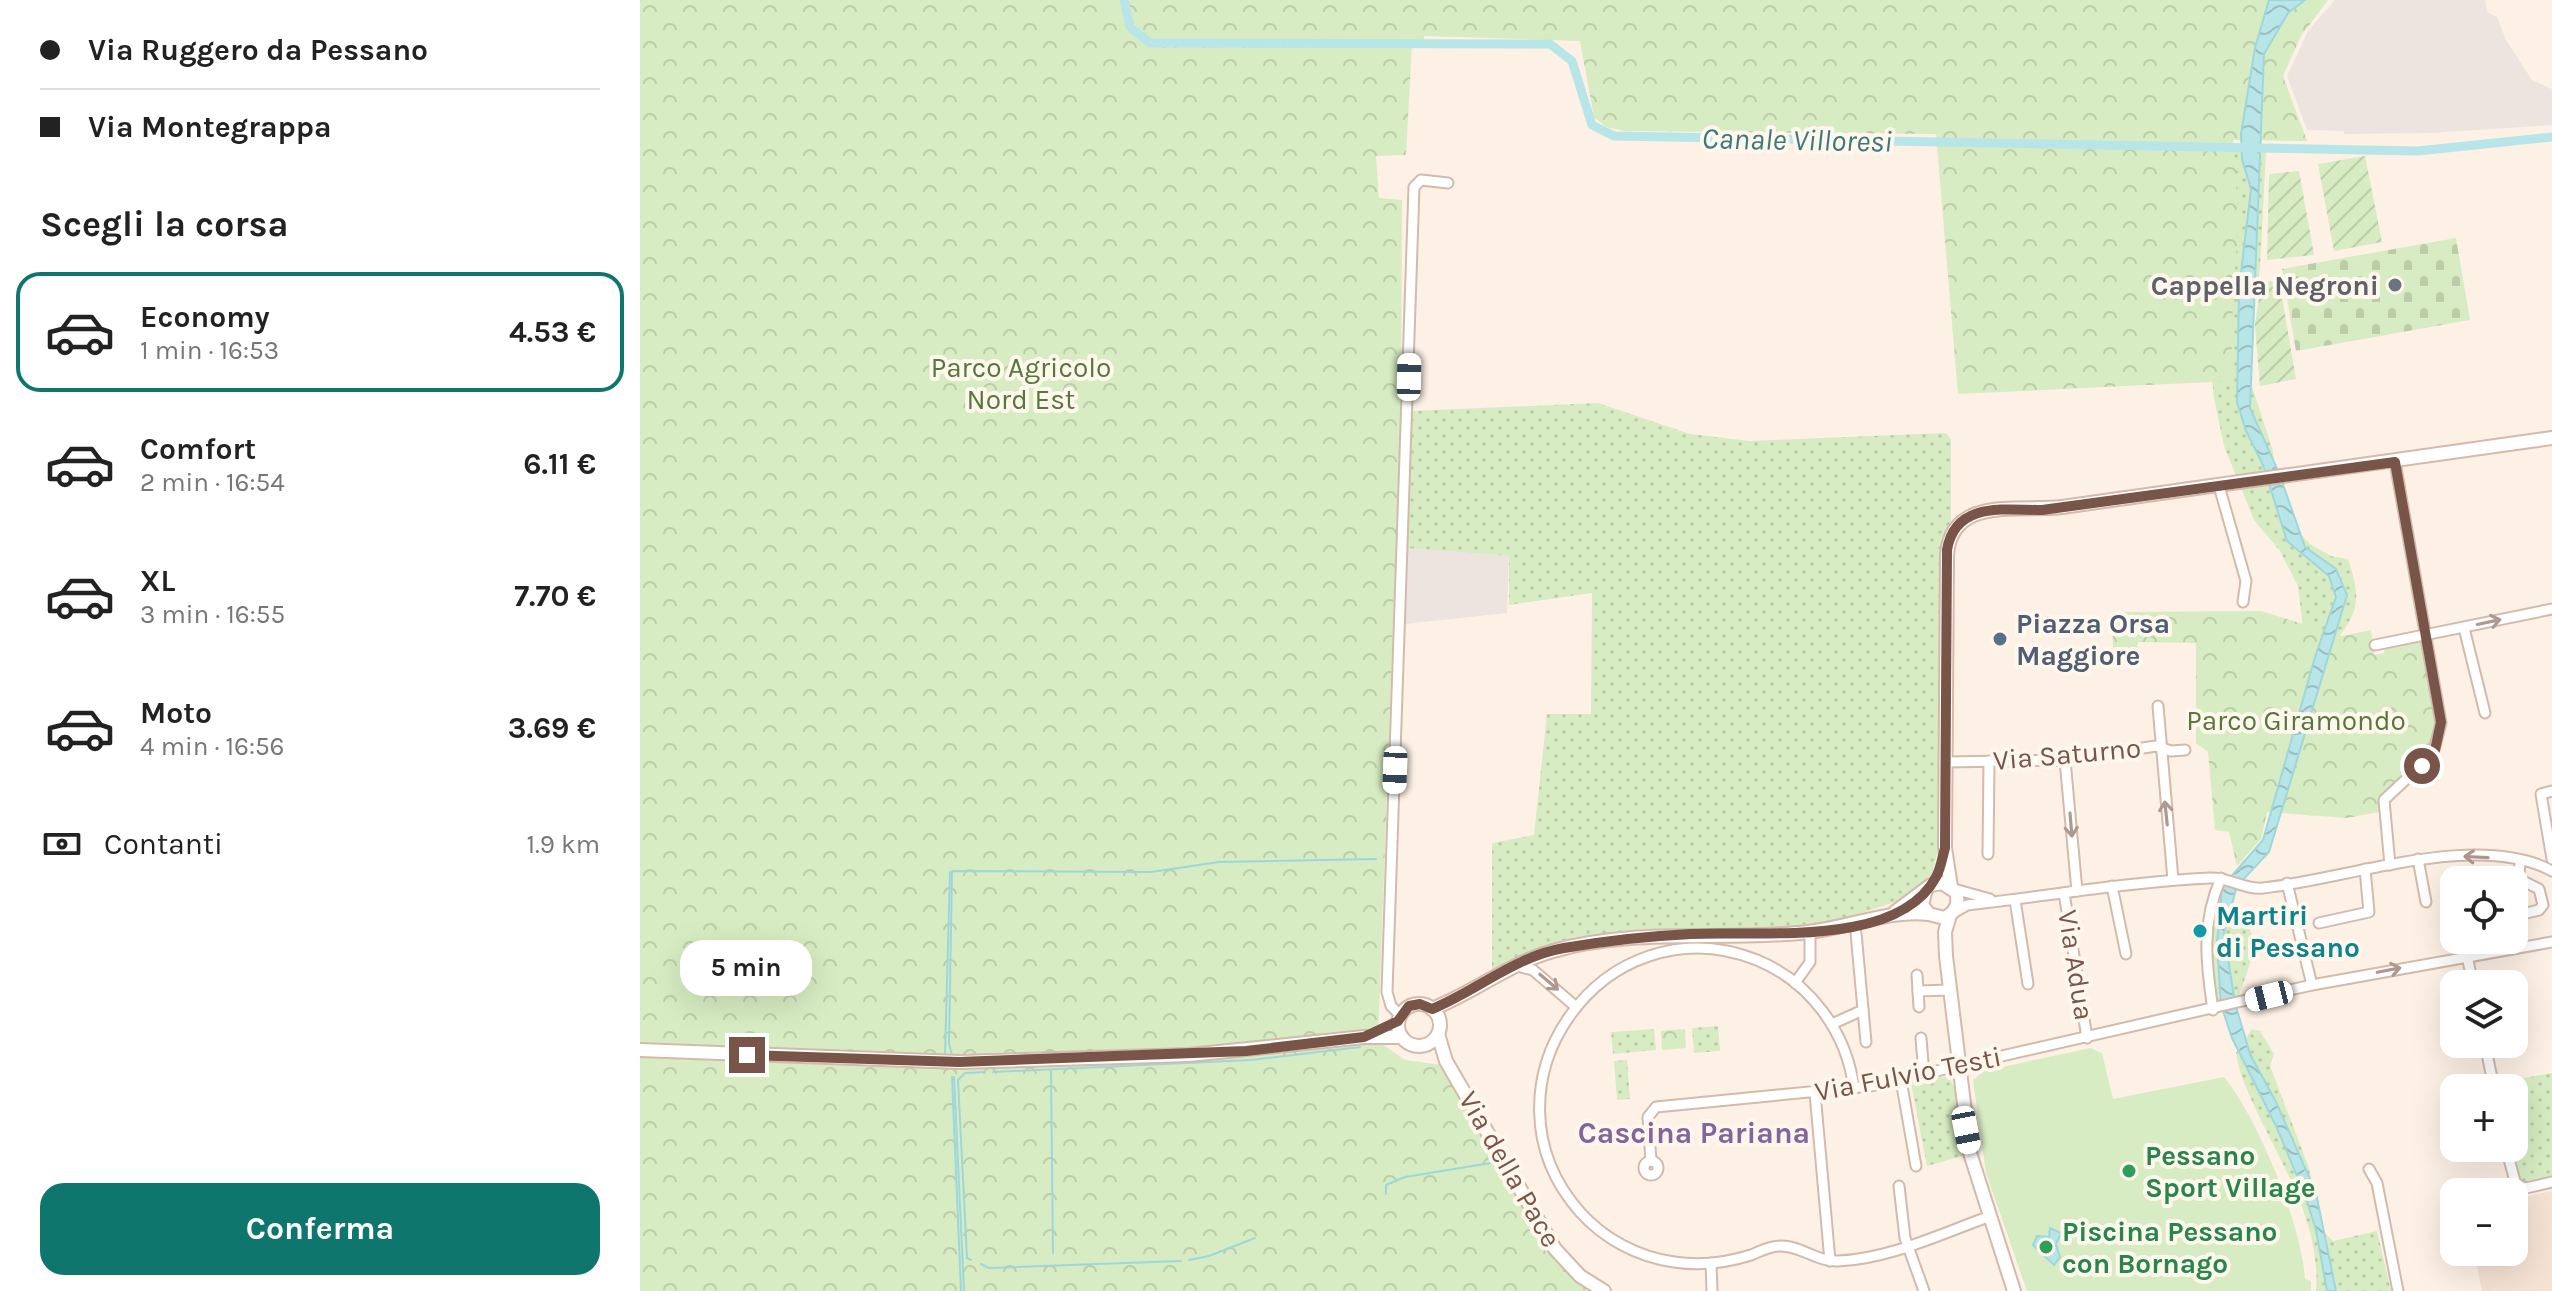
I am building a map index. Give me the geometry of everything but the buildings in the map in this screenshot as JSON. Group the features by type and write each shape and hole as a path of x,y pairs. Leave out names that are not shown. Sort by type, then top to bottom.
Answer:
{"street":[{"path":"1401,1037 1399,1018 1387,992 1414,187 1421,180 1448,183"},
{"path":"2013,1291 1988,1217 1968,1142 1946,956 1945,932 1958,903 1945,848 1947,550 1960,523 1983,510 2042,510 2291,477 2397,468 2552,438"},
{"path":"2390,865 2384,800 2429,758 2440,735 2427,635 2397,468"},
{"path":"2219,486 2246,581 2243,602"},
{"path":"2375,645 2552,609"},
{"path":"2464,628 2485,713"},
{"path":"2158,706 2159,747 2173,880"},
{"name":"Via Saturno","path":"1947,762 2065,760 2159,747 2171,751 2185,750"},
{"path":"2065,760 2077,891"},
{"path":"1988,854 1989,761"},
{"path":"2552,791 2541,794 2552,859"},
{"path":"1945,848 1922,905 1931,916 1946,956"},
{"path":"1364,1037 1399,1018 1414,1005 1432,1009 1517,966 1559,949 1693,934 1810,932 1881,919 1952,914 1967,905 2173,880 2221,878 2260,888 2418,859 2452,856 2520,862 2552,871"},
{"path":"2418,859 2426,902"},
{"path":"2520,862 2520,866"},
{"path":"2319,923 2369,912 2365,869"},
{"path":"2216,1009 2206,932 2211,901 2221,878"},
{"path":"1881,919 1903,908 1928,887 1942,883 1952,888 2010,900"},
{"path":"2287,883 2312,985"},
{"path":"2528,884 2539,889 2543,905 2539,910 2528,913"},
{"path":"2112,886 2126,954"},
{"name":"Via Adua","path":"2064,893 2087,1038"},
{"path":"2010,900 2028,984"},
{"path":"1795,983 1810,962 1810,932"},
{"path":"1856,933 1866,1042"},
{"name":"Via Fulvio Testi","path":"1651,1161 1648,1117 1656,1107 1854,1089 2312,985 2552,942"},
{"path":"1854,1089 1848,1058 1832,1024 1795,983 1747,957 1718,950 1684,950 1653,955 1619,970 1575,1006 1549,1051 1540,1092 1543,1140 1559,1182 1585,1217 1623,1246 1672,1262 1711,1263 1780,1246 1830,1261 1871,1258 1988,1217"},
{"path":"2467,956 2470,970"},
{"path":"1517,966 1542,976 1575,1006"},
{"path":"1917,975 1919,1007"},
{"path":"1918,991 1950,990"},
{"path":"640,1050 970,1062 1246,1051 1364,1037 1401,1037 1416,1046 1429,1044 1463,995"},
{"path":"1432,1009 1439,1029"},
{"path":"1832,1024 1863,1010"},
{"name":"Via della Pace","path":"1439,1029 1443,1054 1555,1249 1580,1276 1604,1291"},
{"path":"1921,1038 1924,1075"},
{"name":"Via della Pace","path":"1416,1046 1434,1056 1455,1075"},
{"path":"1901,1080 1916,1166"},
{"path":"1815,1093 1830,1261"},
{"path":"2510,1162 2515,1184 2526,1188 2552,1182"},
{"path":"2369,1169 2377,1183 2398,1291"},
{"path":"1899,1186 1907,1246 1924,1291"},
{"path":"1711,1263 1712,1291"}],"shaded area":[{"path":"2335,0 2485,0 2487,12 2497,17 2506,40 2532,80 2552,89 2552,125 2429,133 2344,134 2344,131 2307,130 2287,76 2308,31"},
{"path":"1406,548 1509,556 1507,613 1404,624"},
{"path":"2552,1191 2552,1291 2482,1291 2477,1266 2528,1266 2528,1196"}],"green space":[{"name":"Parco Agricolo Nord Est","path":"640,0 2328,0 2301,36 2283,76 2307,141 2233,140 2239,223 2233,289 2231,381 1958,394 1936,134 1625,131 1606,127 1594,117 1580,41 1424,36 1424,44 1412,44 1406,155 1376,156 1379,198 1402,200 1401,399 1378,1041 1405,1060 1442,1065 1462,1091 1557,1261 1571,1277 1593,1291 640,1291"},
{"path":"2231,151 2266,152 2260,268 2247,348 2247,371 2273,451 2276,493 2294,528 2310,544 2331,556 2348,559 2355,582 2356,601 2351,619 2337,639 2303,628 2298,586 2280,551 2254,520 2224,446 2211,371"},
{"path":"2365,156 2382,242 2334,251 2318,164"},
{"path":"2299,171 2314,255 2267,260 2269,174"},
{"path":"2456,238 2470,320 2296,351 2282,269"},
{"path":"2279,280 2296,379 2260,386 2255,325 2261,283"},
{"path":"1598,403 1690,434 1750,441 1946,433 1951,440 1951,523 1943,543 1938,851 1932,874 1910,897 1841,920 1762,930 1699,928 1553,945 1492,971 1492,843 1534,835 1547,714 1591,714 1592,593 1509,605 1509,556 1406,548 1412,411"},
{"name":"Parco Giramondo","path":"2261,611 2342,636 2371,630 2374,655 2384,653 2385,647 2423,640 2434,696 2436,726 2429,752 2384,794 2379,812 2347,818 2267,812 2261,839 2237,866 2229,832 2215,830 2208,752 2196,743 2196,643 2138,642 2137,650 2113,650 2112,612"},
{"path":"2222,898 2245,920 2253,942 2249,967 2239,996 2218,1001 2210,934 2216,908"},
{"path":"1718,1026 1720,1051 1694,1053 1692,1028"},
{"path":"1654,1029 1656,1050 1613,1054 1611,1032"},
{"path":"1685,1029 1686,1048 1662,1050 1661,1031"},
{"path":"2252,1029 2260,1031 2274,1054 2270,1066 2308,1165 2325,1233 2333,1241 2377,1231 2391,1291 2316,1291 2310,1232 2301,1204 2239,1069 2236,1053"},
{"name":"Pessano Sport Village","path":"2090,1048 2102,1053 2113,1099 2224,1077 2251,1118 2276,1174 2296,1231 2305,1279 2311,1281 2311,1291 2027,1291 1986,1173 1973,1080 1984,1071"},
{"path":"1627,1060 1630,1099 1617,1100 1614,1061"},
{"path":"2552,1073 2552,1177 2528,1181 2528,1178 2519,1178 2514,1162 2528,1162 2528,1077"},
{"path":"1949,1076 1956,1092 1966,1155 1927,1166 1911,1083"}],"water":[{"path":"2269,0 2305,0 2288,13 2264,54 2250,408 2279,473 2305,547 2336,569 2347,595 2269,852 2237,886 2224,933 2235,1003 2250,1054 2276,1102 2316,1193 2336,1291 2327,1291 2316,1230 2305,1195 2277,1128 2232,1038 2221,1005 2217,944 2222,887 2263,840 2315,657 2336,597 2329,576 2287,541 2263,465 2246,431 2237,402 2239,290 2251,189 2242,159 2241,134 2255,48"},
{"name":"Piscina Pessano con Bornago","path":"2050,1228 2061,1233 2056,1244 2060,1257 2054,1265 2033,1245 2037,1236 2049,1237"}],"waterway":[{"name":"Canale Villoresi","path":"1124,0 1130,27 1150,43 1550,44 1572,61 1592,125 1614,136 2418,151 2552,137"},
{"path":"952,1055 949,1044 952,871 1151,872 1219,862 1376,859"},
{"path":"945,1055 950,872"},
{"path":"993,1072 1251,1060 1360,1047"},
{"path":"1051,1071 1053,1253"},
{"path":"971,1260 967,1258 958,1080 965,1073 985,1072"},
{"path":"952,1077 961,1291"},
{"path":"954,1077 964,1291"},
{"path":"1386,1194 1386,1185 1405,1177 1497,1162"},
{"path":"1189,1260 1209,1256 1255,1238"},
{"path":"981,1264 989,1268 1181,1261"}],"place":[{"name":"Cappella Negroni","path":"2395,285"},
{"name":"Piazza Orsa Maggiore","path":"2000,639"},
{"name":"Martiri di Pessano","path":"2200,931"},
{"name":"Pessano Sport Village","path":"2129,1171"},
{"name":"Piscina Pessano con Bornago","path":"2046,1247"}],"district":[{"name":"Cascina Pariana","path":"1694,1133"}],"route":[{"path":"747,1055 959,1062 1189,1055 1286,1047 1364,1037 1398,1021 1409,1006 1420,1004 1432,1009 1530,959 1564,948 1693,934 1796,934 1881,919 1911,903 1931,885 1945,848 1947,550 1960,523 1983,510 2042,510 2395,462 2441,722 2439,741 2422,766"}]}
